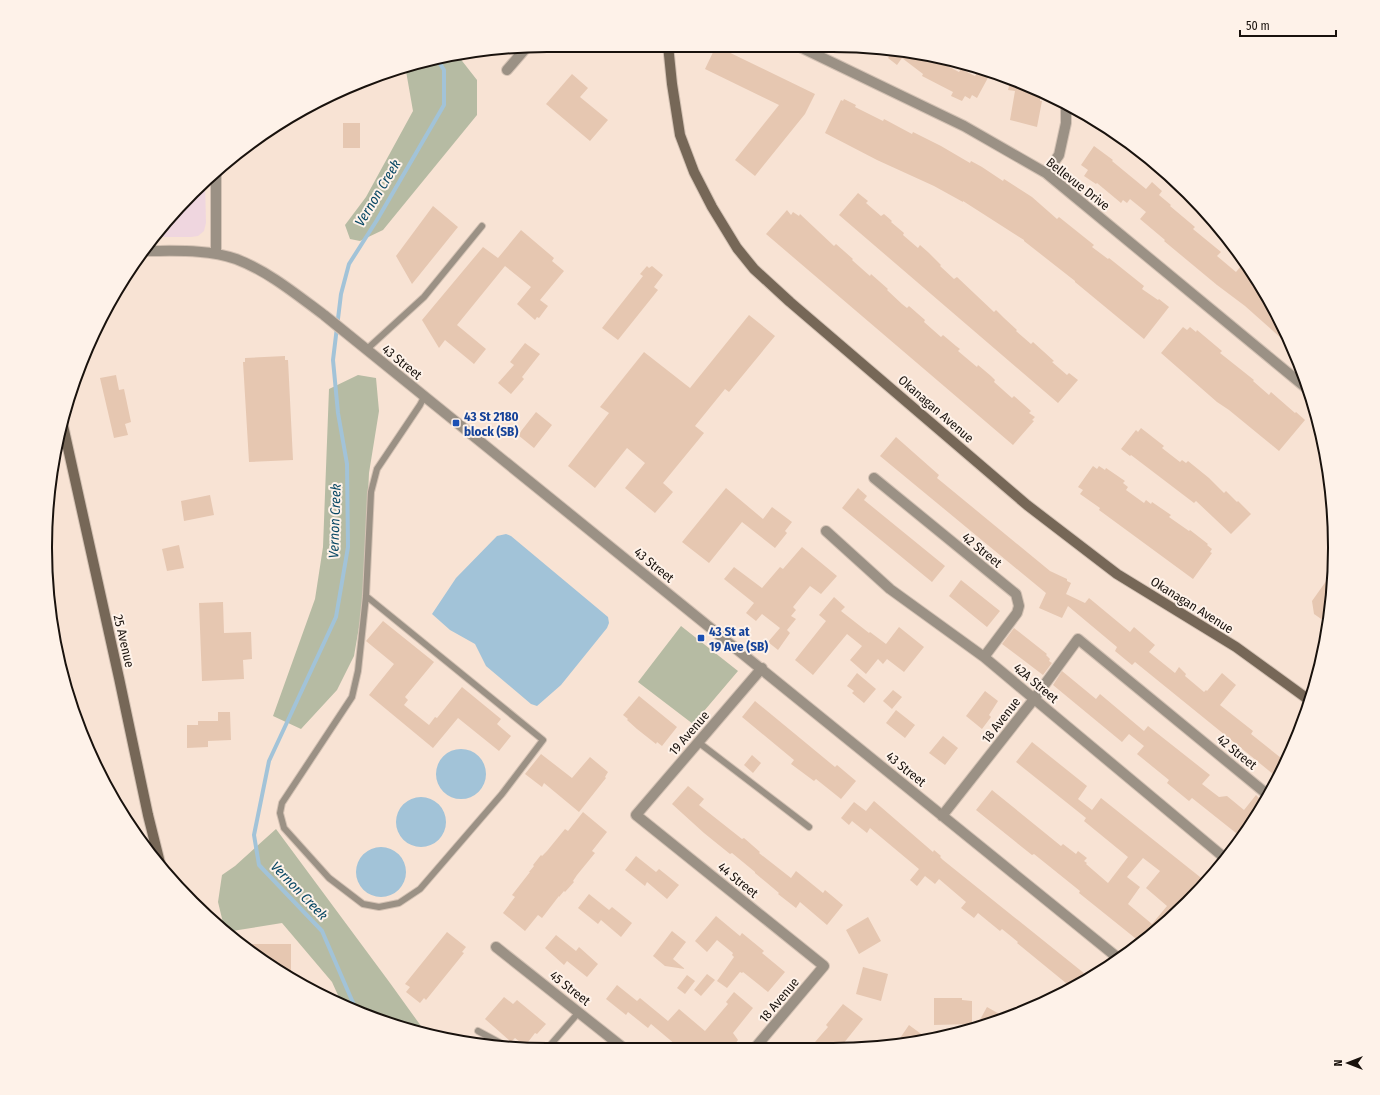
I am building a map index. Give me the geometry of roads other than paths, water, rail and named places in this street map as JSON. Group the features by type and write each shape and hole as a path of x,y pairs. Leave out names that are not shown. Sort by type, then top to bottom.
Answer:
{"street":[{"name":"Okanagan Avenue","path":"669,52 680,135 694,172 712,207 737,248 754,270 1033,509 1117,574 1236,648 1305,697"},
{"name":"Bellevue Drive","path":"810,52 964,126 1046,174 1300,383"},
{"path":"507,70 522,53"},
{"path":"1046,174 1059,155 1066,122 1066,110"},
{"path":"216,180 216,254"},
{"name":"43 Street","path":"151,251 191,251 216,254 235,259 257,268 291,290 349,335 762,668 1114,955"},
{"name":"25 Avenue","path":"65,436 158,853"},
{"name":"42 Street","path":"874,478 1016,594 1019,606 1018,613 984,657"},
{"name":"42A Street","path":"826,532 890,589 984,657 1221,855"},
{"name":"42 Street","path":"1078,639 1264,792"},
{"name":"18 Avenue","path":"942,816 1034,699 1078,639"},
{"name":"19 Avenue","path":"636,815 762,668"},
{"name":"44 Street","path":"636,815 824,966"},
{"name":"45 Street","path":"496,947 617,1043"},
{"name":"18 Avenue","path":"759,1043 824,966"}],"lane":[{"path":"366,350 424,297 482,226"},
{"path":"366,596 543,740 502,794 420,889 400,903 378,907 363,904 329,878 284,828 280,813 282,803 352,697 358,671 366,596 371,492 377,469 424,397"},
{"path":"698,742 809,827"},
{"path":"552,1043 579,1012"},
{"path":"478,1031 495,1040"}],"water":[{"path":"506,534 511,536 608,617 609,623 607,628 561,685 537,706 531,704 486,666 475,644 450,630 432,614 456,578 497,536"},
{"path":"461,749 471,751 479,756 484,764 486,774 484,784 479,792 471,797 461,799 451,797 443,792 438,784 436,774 438,764 443,756 451,751"},
{"path":"421,797 431,799 439,804 444,812 446,822 444,832 439,840 431,845 421,847 411,845 403,840 398,832 396,822 398,812 403,804 411,799"},
{"path":"381,847 391,849 399,854 404,862 406,872 404,882 399,890 391,895 381,897 371,895 363,890 358,882 356,872 358,862 363,854 371,849"}],"waterway":[{"name":"Vernon Creek","path":"353,1003 322,931 259,865 254,835 269,761 336,617 348,547 347,464 338,413 333,360 341,294 349,264 377,220 444,105 444,70 440,64"}],"place":[{"name":"43 St 2180 block (SB)","path":"456,423"},
{"name":"43 St at 19 Ave (SB)","path":"701,638"}]}
